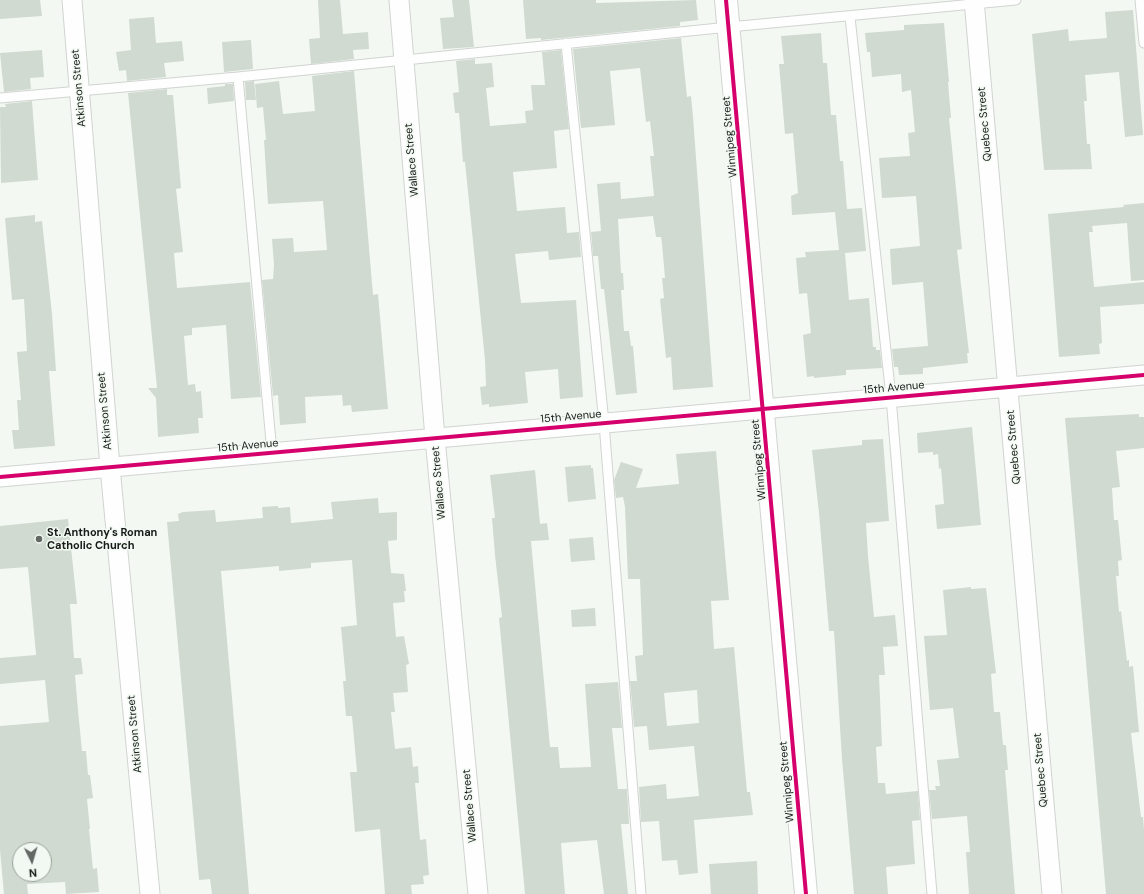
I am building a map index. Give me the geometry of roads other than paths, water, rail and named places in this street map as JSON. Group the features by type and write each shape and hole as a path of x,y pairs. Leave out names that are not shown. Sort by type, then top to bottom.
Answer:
{"street":[{"name":"Atkinson Street","path":"72,0 110,467 150,894"},
{"name":"Wallace Street","path":"399,0 435,438 478,894"},
{"name":"Winnipeg Street","path":"726,0 806,894"},
{"name":"Quebec Street","path":"974,2 1052,894"},
{"name":"15th Avenue","path":"0,477 1144,375"}],"lane":[{"path":"0,98 238,77 729,27 850,17 974,2 1016,0"},
{"path":"1140,0 1144,43"},
{"path":"850,17 891,397 932,894"},
{"path":"566,43 604,423 641,894"},
{"path":"238,77 272,453"}],"place":[{"name":"St. Anthony's Roman Catholic Church","path":"39,539"}]}
